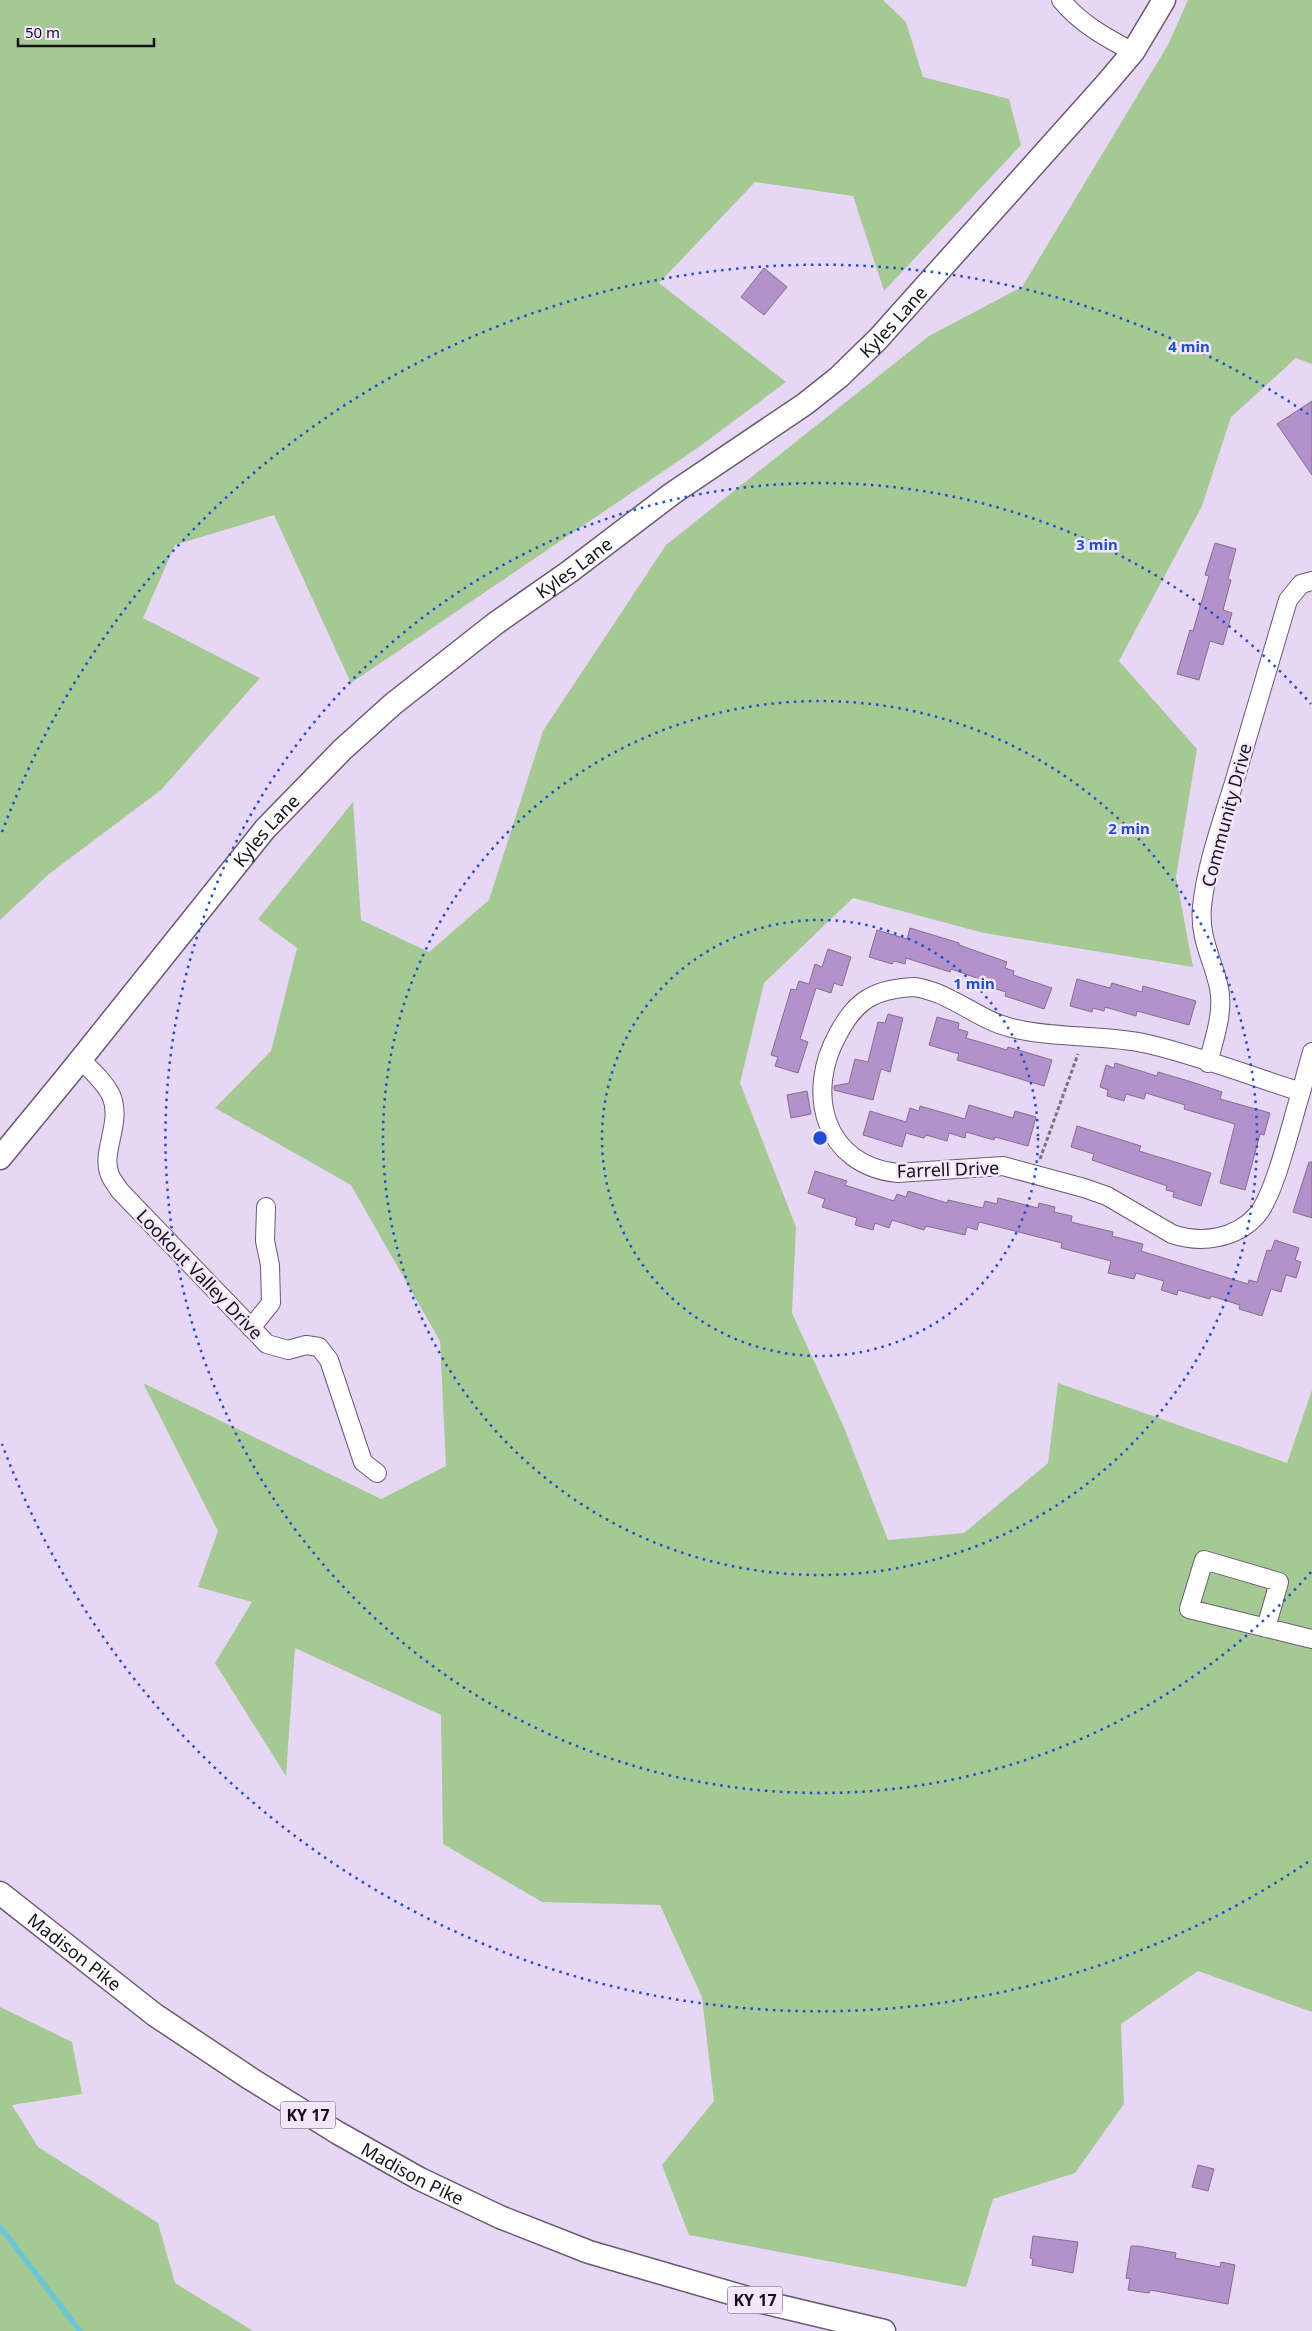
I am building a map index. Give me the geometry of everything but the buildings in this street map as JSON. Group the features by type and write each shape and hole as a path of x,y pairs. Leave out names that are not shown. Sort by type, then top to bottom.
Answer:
{"main road":[{"name":"Kyles Lane","path":"0,1158 81,1060 265,829 343,749 393,704 496,623 569,572 673,494 805,404 839,377 878,339 1106,84 1133,52 1164,0"},
{"name":"Madison Pike","path":"0,1893 156,2015 251,2079 338,2133 420,2180 500,2217 589,2252 691,2283 858,2329 884,2331"}],"street":[{"path":"1061,0 1072,14 1089,28 1133,52"},
{"name":"Community Drive","path":"1208,1063 1218,1024 1220,1006 1219,988 1206,950 1202,929 1202,906 1213,853 1288,600 1301,584 1312,581"},
{"name":"Farrell Drive","path":"1301,1092 1148,1044 1116,1038 1054,1036 1010,1028 942,995 923,988 903,988 878,994 866,1000 855,1009 835,1039 825,1062 821,1088 826,1117 842,1146 852,1156 868,1166 882,1171 913,1173 1003,1166 1107,1196 1172,1234 1184,1238 1211,1239 1223,1236 1246,1225 1258,1214 1268,1196 1301,1092 1312,1052"},
{"name":"Lookout Valley Drive","path":"81,1060 100,1078 111,1096 114,1111 113,1134 107,1154 109,1174 117,1185 268,1344 288,1350 306,1345 319,1347 328,1360 362,1462 377,1473"},
{"path":"251,1328 271,1302 270,1265 265,1240 266,1207"},
{"path":"1266,1628 1279,1582 1204,1560 1189,1609 1266,1628 1312,1639"}],"path":[{"path":"1035,1174 1084,1037"}],"green space":[{"path":"0,0 883,0 906,22 923,77 1009,99 1021,145 884,291 853,196 755,182 659,283 786,382 696,449 351,683 274,515 175,545 143,618 260,678 161,790 49,874 0,920"},
{"path":"1188,0 1312,0 1312,364 1296,358 1231,417 1202,506 1119,661 1197,749 1176,877 1193,967 984,933 853,898 764,983 740,1083 796,1227 792,1313 843,1425 888,1540 964,1533 1048,1463 1058,1383 1287,1463 1312,1390 1312,2012 1198,1971 1121,2024 1124,2104 1075,2173 993,2199 966,2287 689,2235 662,2165 714,2101 702,1997 660,1905 542,1902 443,1844 441,1715 295,1648 286,1776 215,1663 252,1602 198,1587 218,1531 143,1383 381,1499 446,1466 440,1341 351,1185 215,1108 271,1051 297,948 258,919 353,802 361,920 429,952 489,900 543,731 666,545 929,336 1022,287 1168,45"},
{"path":"0,2007 72,2042 82,2094 12,2105 38,2147 158,2223 175,2283 253,2331 0,2331"}],"waterway":[{"path":"0,2227 80,2331"}]}
